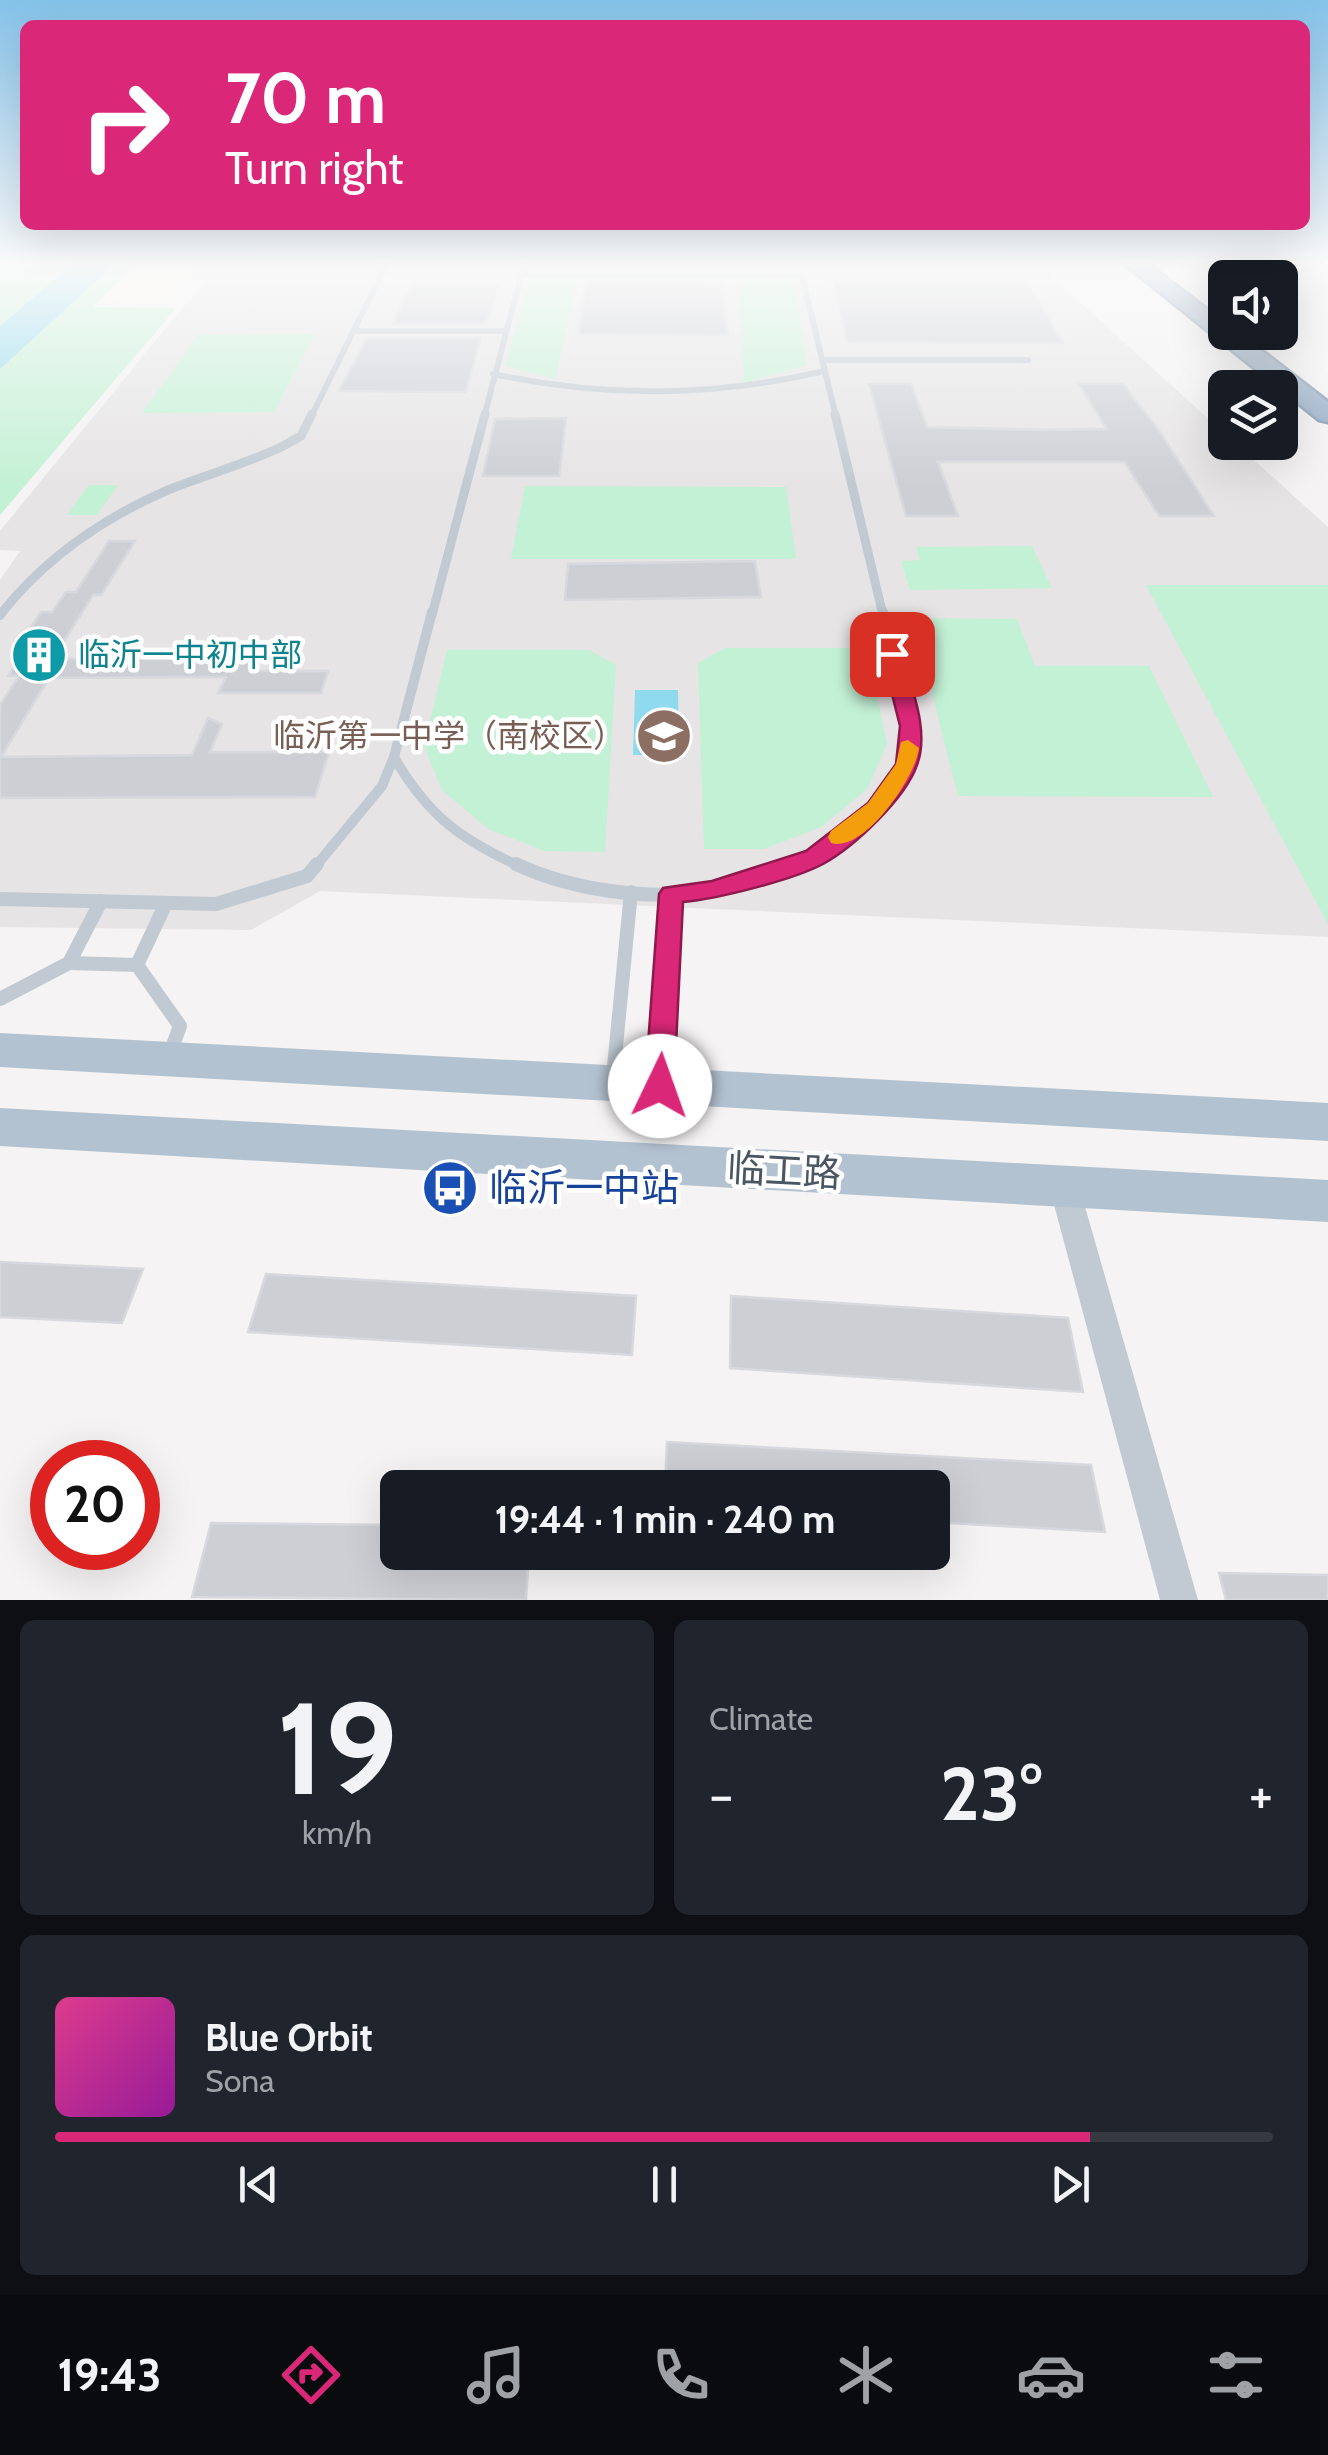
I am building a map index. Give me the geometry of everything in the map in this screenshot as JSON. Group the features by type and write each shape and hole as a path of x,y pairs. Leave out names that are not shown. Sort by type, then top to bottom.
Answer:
{"highway":[{"path":"1227,336 1328,414"},
{"path":"1282,350 1328,385"}],"main road":[{"path":"0,1050 1328,1122"},
{"name":"临工路","path":"0,1128 1328,1201"}],"street":[{"path":"1064,1186 1179,1600"}],"lane":[{"path":"0,615 44,568 124,514 165,492 282,448 301,436 351,336"},
{"path":"0,899 216,904 307,876 382,786 394,757 504,336"},
{"path":"394,757 415,794 469,843 541,876 631,892 713,890 814,858 876,809 906,765 910,726 816,336"},
{"path":"493,374 584,392 640,396 704,394 767,386 823,366 1028,360"},
{"path":"612,1083 631,892"},
{"path":"660,1086 672,894"},
{"path":"68,963 101,901"},
{"path":"137,965 166,902"},
{"path":"0,1000 68,963 137,965"},
{"path":"137,965 180,1026 168,1058"}],"shaded area":[{"name":"临沂第一中学（南校区）","path":"160,336 1117,336 1208,419 1208,460 1254,460 1328,527 1328,937 320,891 251,930 0,927 0,580 20,551 0,550 0,531"}],"green space":[{"path":"0,336 152,336 0,515"},
{"path":"198,336 314,336 274,412 142,413"},
{"path":"514,336 565,336 556,379 505,366"},
{"path":"741,336 803,336 807,365 744,383"},
{"path":"89,485 118,485 97,515 67,515"},
{"path":"525,486 786,487 796,559 511,559"},
{"path":"1032,546 1052,588 910,590 901,561 920,560 916,547"},
{"path":"1146,585 1328,585 1328,924"},
{"path":"913,618 1017,619 1035,666 1149,666 1213,797 958,796"},
{"path":"725,648 867,648 887,744 868,788 821,827 764,849 704,849 698,663"},
{"path":"447,650 589,650 616,665 605,852 545,851 488,829 442,790 424,746"}],"water":[{"path":"0,336 36,336 0,369"},
{"path":"635,690 678,690 679,755 633,755"}],"building":[{"path":"846,336 1059,336 1063,343 847,342"},
{"path":"367,338 481,338 465,392 339,391"},
{"path":"869,384 911,384 927,427 1044,430 1107,429 1079,384 1123,384 1160,432 1214,516 1159,516 1125,462 938,462 958,516 906,516"},
{"path":"566,418 559,476 483,476 495,419"},
{"name":"临沂一中初中部","path":"109,541 135,541 101,595 93,595 53,659 257,658 252,671 328,671 321,693 218,693 226,677 49,678 1,757 192,755 208,718 222,724 210,752 329,752 315,797 0,798 0,705 19,676 8,676 24,652 14,652 41,612 52,612 66,592 76,592"},
{"path":"755,561 761,597 565,600 568,564"},
{"path":"0,1262 143,1269 122,1323 0,1317"},
{"path":"266,1274 636,1296 632,1355 248,1332"},
{"path":"731,1296 1068,1318 1083,1392 730,1368"},
{"path":"667,1442 1091,1465 1105,1532 950,1523 950,1470 666,1470"},
{"path":"211,1523 380,1525 380,1570 528,1570 526,1600 192,1597"},
{"path":"1219,1573 1328,1575 1328,1600 1226,1600"}],"slow traffic":[{"path":"840,837 876,809 906,765 908,748"}],"place":[{"name":"临沂一中初中部","path":"39,655"},
{"name":"临沂第一中学（南校区）","path":"664,736"},
{"name":"临沂一中站","path":"450,1188"}],"route":[{"path":"660,1086 672,894 713,890 814,858 876,809 906,765 910,726 892,654"}]}
